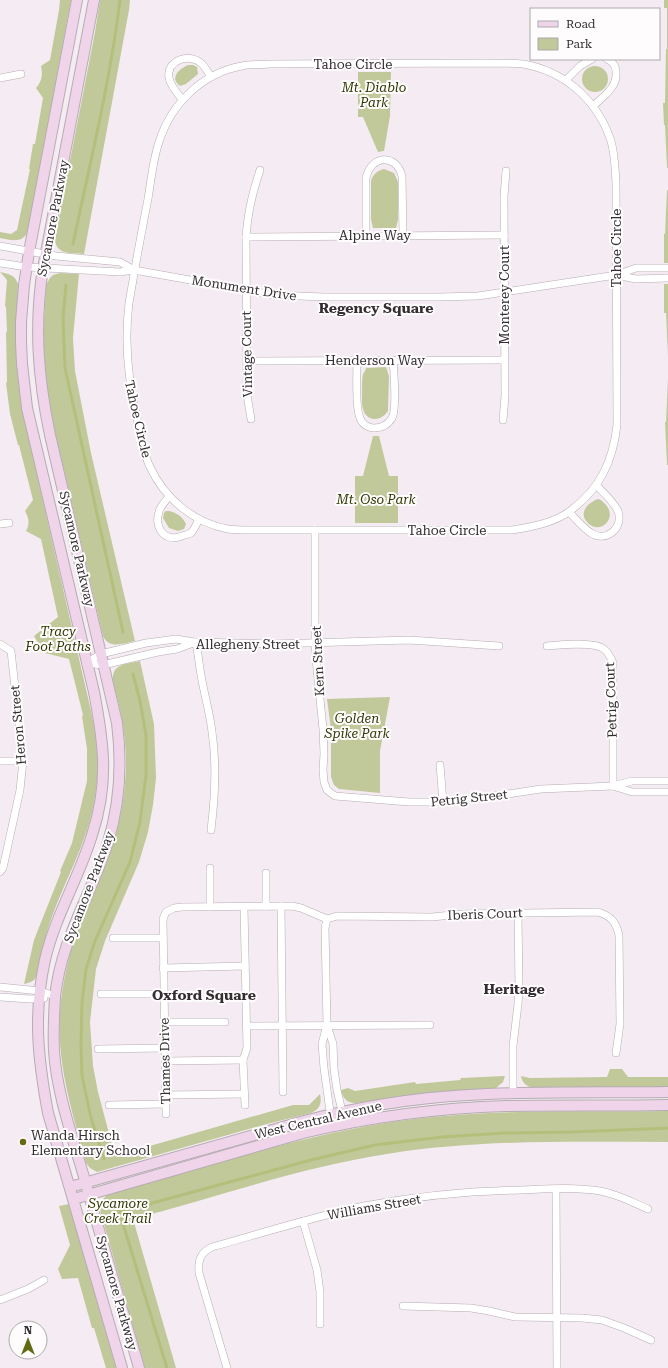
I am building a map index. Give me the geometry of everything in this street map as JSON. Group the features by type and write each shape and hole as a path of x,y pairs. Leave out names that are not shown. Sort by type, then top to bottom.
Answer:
{"main road":[{"name":"Sycamore Parkway","path":"77,0 29,252 21,322 22,364 27,408 101,731 104,765 101,796 92,836 53,934 46,959 40,995 38,1034 41,1076 48,1112 122,1368"},
{"name":"Sycamore Parkway","path":"94,0 44,268 38,322 39,363 41,388 50,435 117,723 120,759 118,795 107,843 68,941 63,958 55,996 54,1050 63,1103 139,1368"},
{"name":"West Central Avenue","path":"70,1187 330,1114 394,1102 430,1098 513,1093 668,1092"},
{"name":"West Central Avenue","path":"74,1199 332,1126 407,1114 480,1107 668,1105"}],"street":[{"path":"182,99 171,86 169,77 170,68 175,62 183,58 192,59 201,63 211,77"},
{"path":"566,80 580,66 590,60"},
{"path":"594,106 614,86 617,76 616,68 610,60"},
{"name":"Tahoe Circle","path":"262,64 522,64 551,73 566,80 581,92 594,106 610,138 615,160 616,431 611,455 604,471 596,486 583,500 569,512 551,520 512,530 250,530 228,529 213,525 199,519 182,508 169,496 155,477 144,450 128,374 126,324 134,270 158,143 165,125 182,99 197,86 228,69 262,64"},
{"path":"0,78 21,74"},
{"path":"366,235 366,178 368,170 379,160 389,160 395,163 400,169 402,176 403,235"},
{"name":"Vintage Court","path":"251,419 247,395 246,236 248,214 252,195 260,170"},
{"name":"Monterey Court","path":"503,420 505,396 504,196 506,171"},
{"name":"Alpine Way","path":"246,236 504,235"},
{"name":"Monument Drive","path":"0,246 46,255 120,262 134,270"},
{"name":"Monument Drive","path":"0,263 27,267 120,272 134,270 274,295 324,297 478,296 616,275 636,268 668,268"},
{"name":"Monument Drive","path":"616,275 636,279 668,278"},
{"path":"357,360 359,418 364,424 372,428 381,428 388,424 393,417 394,360"},
{"name":"Henderson Way","path":"247,361 504,360"},
{"path":"569,512 591,533 598,536 606,536 614,532 618,525 619,518 617,510 608,497 596,486"},
{"path":"169,496 159,510 157,520 158,528 163,533 169,537 178,538 191,533 199,519"},
{"path":"0,524 9,523"},
{"name":"Kern Street","path":"315,530 316,669 323,729 324,782 328,790"},
{"path":"86,663 101,654 160,641 176,639 196,642 201,676 208,703 213,733 215,769 211,830"},
{"name":"Allegheny Street","path":"86,663 103,665 177,649 196,642 274,644 409,640 499,646"},
{"name":"Heron Street","path":"0,644 11,651 23,761 20,790 2,870"},
{"name":"Petrig Court","path":"547,646 593,645 603,648 610,655 612,663 613,786"},
{"path":"0,761 23,761"},
{"path":"440,765 443,802"},
{"name":"Petrig Street","path":"328,790 335,796 347,798 409,802 443,802 541,789 613,786 632,781 668,781"},
{"name":"Petrig Street","path":"613,786 632,792 668,792"},
{"path":"210,868 210,907 292,906 328,919 325,928 327,1025 322,1044 332,1126"},
{"path":"266,873 266,906"},
{"path":"281,906 283,1092"},
{"name":"Thames Drive","path":"166,1114 163,919 166,912 174,908 210,907"},
{"path":"244,907 247,1048 244,1060 245,1105"},
{"name":"Iberis Court","path":"328,919 337,916 432,917 462,914 598,912 605,914 617,926 619,935 620,1024 616,1053"},
{"path":"513,1093 513,1046 519,989 518,913"},
{"path":"113,938 163,938"},
{"path":"163,968 245,966"},
{"path":"0,987 40,995"},
{"path":"101,994 164,994"},
{"path":"0,997 40,995 55,996"},
{"path":"164,1022 225,1022"},
{"path":"327,1025 333,1044 337,1090 345,1124"},
{"path":"246,1026 430,1025"},
{"path":"98,1049 165,1048"},
{"path":"166,1060 244,1060"},
{"path":"165,1095 244,1094"},
{"path":"109,1105 165,1104"},
{"path":"556,1189 557,1368"},
{"name":"Williams Street","path":"227,1368 199,1273 200,1257 205,1251 212,1247 303,1221 366,1206 467,1192 580,1189 600,1191 620,1197 648,1209"},
{"path":"303,1221 317,1270 320,1292 320,1324"},
{"path":"0,1300 28,1289 44,1280"},
{"path":"403,1306 471,1308 515,1317 602,1320 650,1340"}],"green space":[{"path":"60,0 71,0 28,231 23,238 16,240 0,238 0,232 11,234 17,230 43,98 36,88 42,78 41,66 50,60"},
{"path":"100,0 130,0 129,10 84,254 69,253 58,248 55,238"},
{"path":"664,0 668,0 668,168 663,103 665,103 667,49 667,8 664,8"},
{"path":"188,65 197,67 198,74 186,84 180,86 175,80 176,74"},
{"path":"595,66 604,70 608,79 604,88 595,92 586,88 582,79 586,70"},
{"name":"Mt. Diablo Park","path":"358,72 391,72 390,116 384,151 378,152 363,117 358,117"},
{"path":"384,169 394,173 398,182 398,220 396,228 373,228 371,219 371,181 376,173"},
{"path":"667,190 668,263 664,263 664,234"},
{"name":"Tracy Foot Paths","path":"0,272 9,274 17,281 18,284 16,361 21,405 91,711 95,732 98,764 97,786 92,815 87,832 59,898 47,932 37,976 33,981 24,984 34,940 72,843 87,781 87,749 83,715 69,659 37,651 38,643 34,636 58,617 41,539 26,531 28,521 25,511 33,500 10,414 6,383 7,332 5,306 7,280"},
{"path":"60,273 79,274 73,338 75,371 91,453 135,641 122,644 109,643 103,636 53,423 47,388 43,338 46,285 53,275"},
{"path":"664,284 668,284 668,356 666,313 664,313"},
{"path":"386,367 389,376 388,411 379,418 370,418 364,412 363,408 363,374 366,368"},
{"path":"668,378 668,465 667,465 665,422"},
{"name":"Mt. Oso Park","path":"373,436 379,436 389,476 398,476 398,523 355,523 355,476 363,476"},
{"path":"598,499 606,505 610,516 606,524 597,527 592,526 587,522 584,511 591,502"},
{"path":"166,511 175,513 185,521 186,524 184,529 178,531 169,528 163,518"},
{"name":"Sycamore Creek Trail","path":"140,661 154,724 156,778 153,805 148,832 139,862 105,941 96,969 90,1022 93,1066 98,1092 115,1156 293,1105 309,1105 320,1094 321,1100 318,1108 311,1113 97,1172 90,1168 86,1163 66,1087 60,1048 60,1009 65,976 73,944 111,851 123,801 126,772 126,750 122,718 113,683 113,676 115,670 120,666"},
{"name":"Golden Spike Park","path":"390,697 380,751 380,793 339,789 334,785 331,777 331,729 327,699"},
{"path":"610,1069 622,1069 628,1077 668,1077 668,1087 534,1088 525,1084 522,1081 521,1076 530,1078 607,1077"},
{"path":"505,1076 503,1082 496,1088 434,1092 357,1103 351,1103 346,1100 341,1090 348,1088 355,1091 415,1082 416,1084 460,1080 461,1078"},
{"name":"Sycamore Creek Trail","path":"668,1111 668,1142 527,1142 422,1149 387,1154 291,1174 133,1219 176,1368 145,1368 100,1210 100,1202 107,1195 280,1146 350,1129 385,1123 420,1118 491,1113"},
{"path":"69,1204 116,1368 106,1368 94,1328 92,1328 78,1278 62,1279 58,1269 70,1245 59,1206"}],"waterway":[{"path":"73,244 111,61 120,0"},
{"path":"66,285 63,318 65,368 123,632"},
{"path":"104,1159 91,1118 82,1076 82,1003 86,969 95,941 130,862 140,822 146,775 146,735 140,701 133,674"},
{"path":"119,1212 311,1160 375,1145 442,1137 505,1133 668,1128"},
{"path":"117,1204 167,1368"}],"place":[{"name":"Wanda Hirsch Elementary School","path":"23,1142"}],"district":[{"name":"Regency Square","path":"376,308"},
{"name":"Heritage","path":"514,989"},
{"name":"Oxford Square","path":"204,995"}]}
